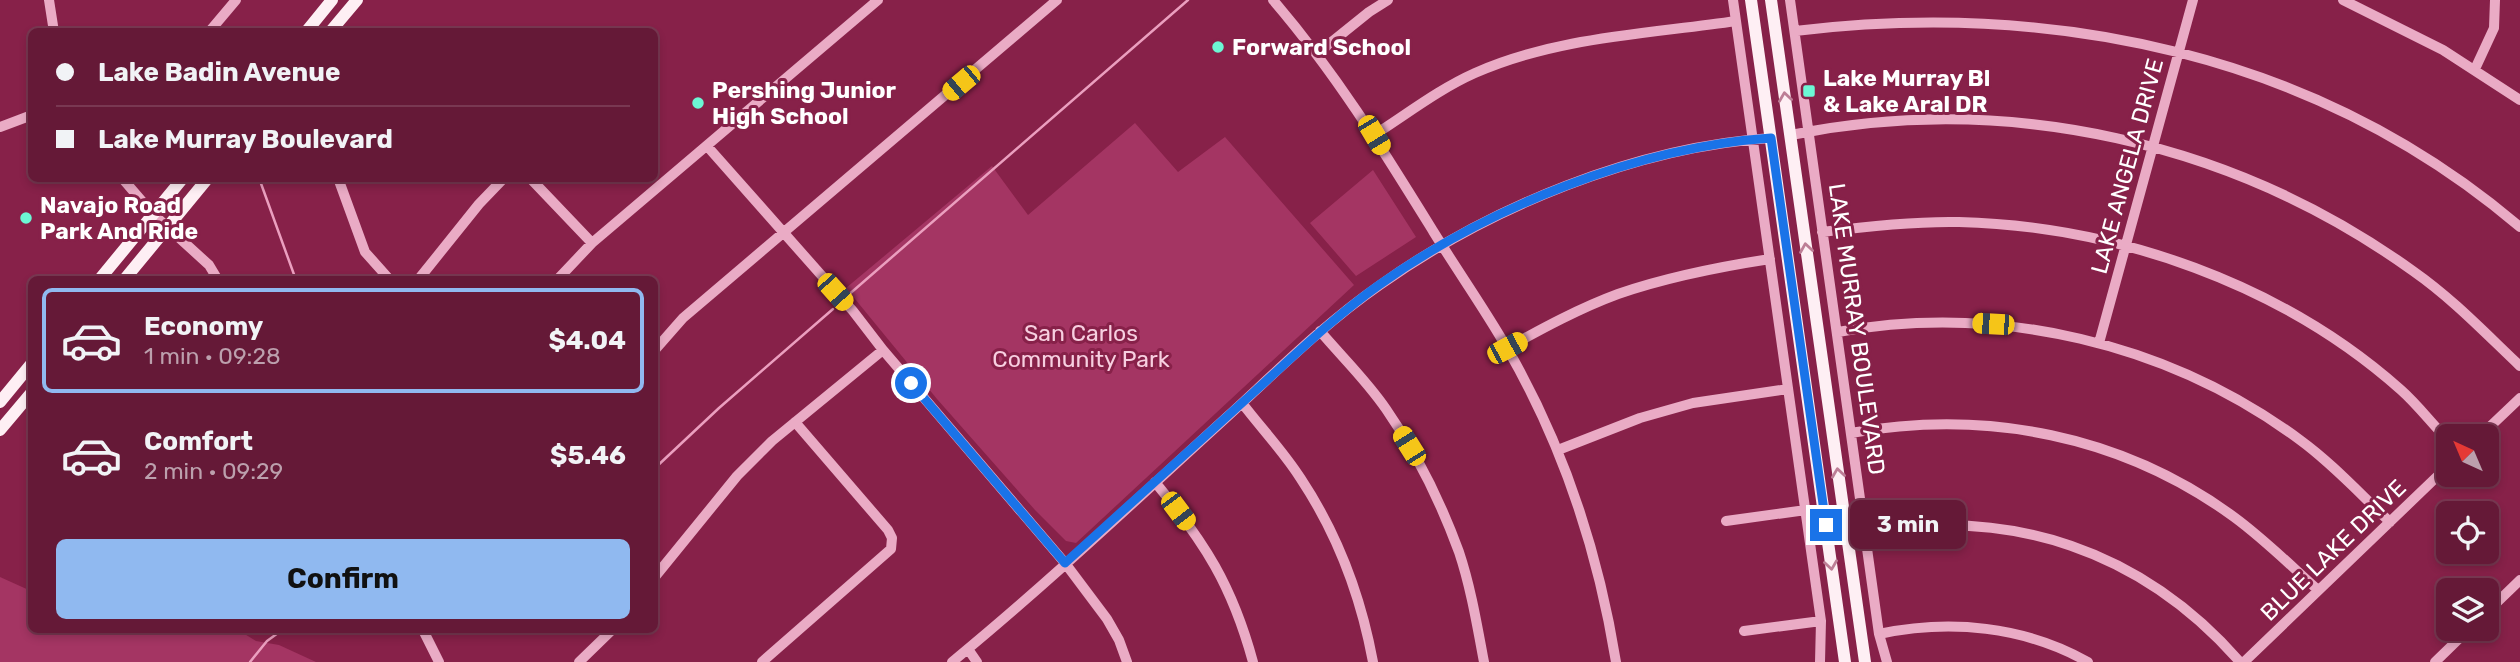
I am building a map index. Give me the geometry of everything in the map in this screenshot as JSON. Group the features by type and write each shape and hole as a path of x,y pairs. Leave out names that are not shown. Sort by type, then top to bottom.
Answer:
{"main road":[{"path":"309,28 332,0"},
{"path":"333,28 356,0"},
{"path":"1751,0 1845,662"},
{"name":"LAKE MURRAY BOULEVARD","path":"1771,0 1865,662"},
{"path":"1767,110 1791,135"},
{"path":"1771,138 1795,164"},
{"path":"102,276 180,182"},
{"path":"127,276 205,182"},
{"path":"0,402 28,368"},
{"path":"0,430 28,397"}],"street":[{"path":"48,0 53,28"},
{"path":"212,28 236,0"},
{"path":"561,276 592,243 878,0"},
{"path":"658,346 683,318 1057,0"},
{"path":"1273,0 1318,53 1374,135 1507,348 1558,450 1595,562 1616,662"},
{"path":"1318,53 1388,0"},
{"path":"1733,0 1821,621 1820,662"},
{"name":"LAKE MURRAY BOULEVARD","path":"1790,0 1879,634 1887,662"},
{"name":"LAKE ANGELA DRIVE","path":"2099,343 2193,0"},
{"path":"2343,0 2411,33 2475,69 2520,100"},
{"path":"2475,69 2491,37 2495,0"},
{"path":"1374,135 1472,74 1522,55 1566,45 1736,21"},
{"path":"1795,31 1876,22 1994,22 2086,31 2179,51 2251,73 2346,114 2431,162 2520,228"},
{"path":"0,127 28,116"},
{"path":"1791,135 1893,121 1976,119 2061,127 2154,146 2245,177 2304,204 2360,235 2439,290 2520,366"},
{"path":"952,662 1020,606 1320,331 1381,284 1442,246 1514,208 1589,178 1678,153 1771,138"},
{"path":"707,146 853,312 1065,563 1107,619 1127,662"},
{"path":"125,182 153,214 209,265 216,276"},
{"path":"339,182 365,253 386,276"},
{"path":"421,276 500,182"},
{"path":"534,182 592,243"},
{"path":"1822,232 1906,223 1976,223 2059,232 2125,246 2212,275 2295,316 2348,349 2392,382 2436,428"},
{"path":"1507,348 1615,295 1695,273 1770,259"},
{"path":"1838,332 1910,323 2021,327 2099,343 2180,371 2254,409 2321,456 2390,523"},
{"path":"1320,331 1386,409 1437,500 1459,553 1484,662"},
{"path":"658,573 737,476 772,441 883,350"},
{"path":"1558,450 1640,418 1693,403 1788,389"},
{"path":"2493,424 2520,398"},
{"path":"1242,403 1301,479 1337,544 1358,595 1373,662"},
{"path":"762,662 891,550 892,538 888,530 795,422"},
{"path":"1851,433 1900,425 1975,424 2037,432 2097,447 2169,477 2213,503 2255,533 2318,590"},
{"name":"BLUE LAKE DRIVE","path":"2242,662 2436,478"},
{"path":"1155,482 1215,562 1230,593 1253,662"},
{"path":"1726,521 1806,510"},
{"path":"1865,533 1910,526 1956,524 2024,532 2068,544 2112,562 2154,585 2192,613 2242,662"},
{"path":"2499,600 2520,580"},
{"path":"1744,631 1821,621"},
{"path":"1879,634 1936,626 1994,629 2050,644 2088,662"},
{"path":"424,633 439,662"},
{"path":"579,662 609,633"},
{"path":"2435,662 2457,641"},
{"path":"968,649 977,662"}],"green space":[{"name":"San Carlos Community Park","path":"1135,123 1178,172 1225,137 1354,285 1076,543 1066,541 1035,510 937,399 846,288 992,166 1028,215"},
{"path":"1373,170 1416,237 1356,276 1310,223"},
{"path":"0,577 28,590 28,633 243,633 256,641 279,645 316,662 0,662"}],"waterway":[{"path":"846,297 1188,0"},
{"path":"260,182 295,276"},
{"path":"658,465 833,309"},
{"path":"250,662 267,641 278,633"}],"place":[{"name":"Forward School","path":"1218,47"},
{"name":"Lake Murray Bl & Lake Aral DR","path":"1809,91"},
{"name":"Pershing Junior High School","path":"698,103"},
{"name":"Navajo Road Park And Ride","path":"26,218"}],"route":[{"path":"911,383 1065,563 1320,331 1381,284 1432,252 1514,208 1589,178 1704,147 1771,138 1826,525"}]}
